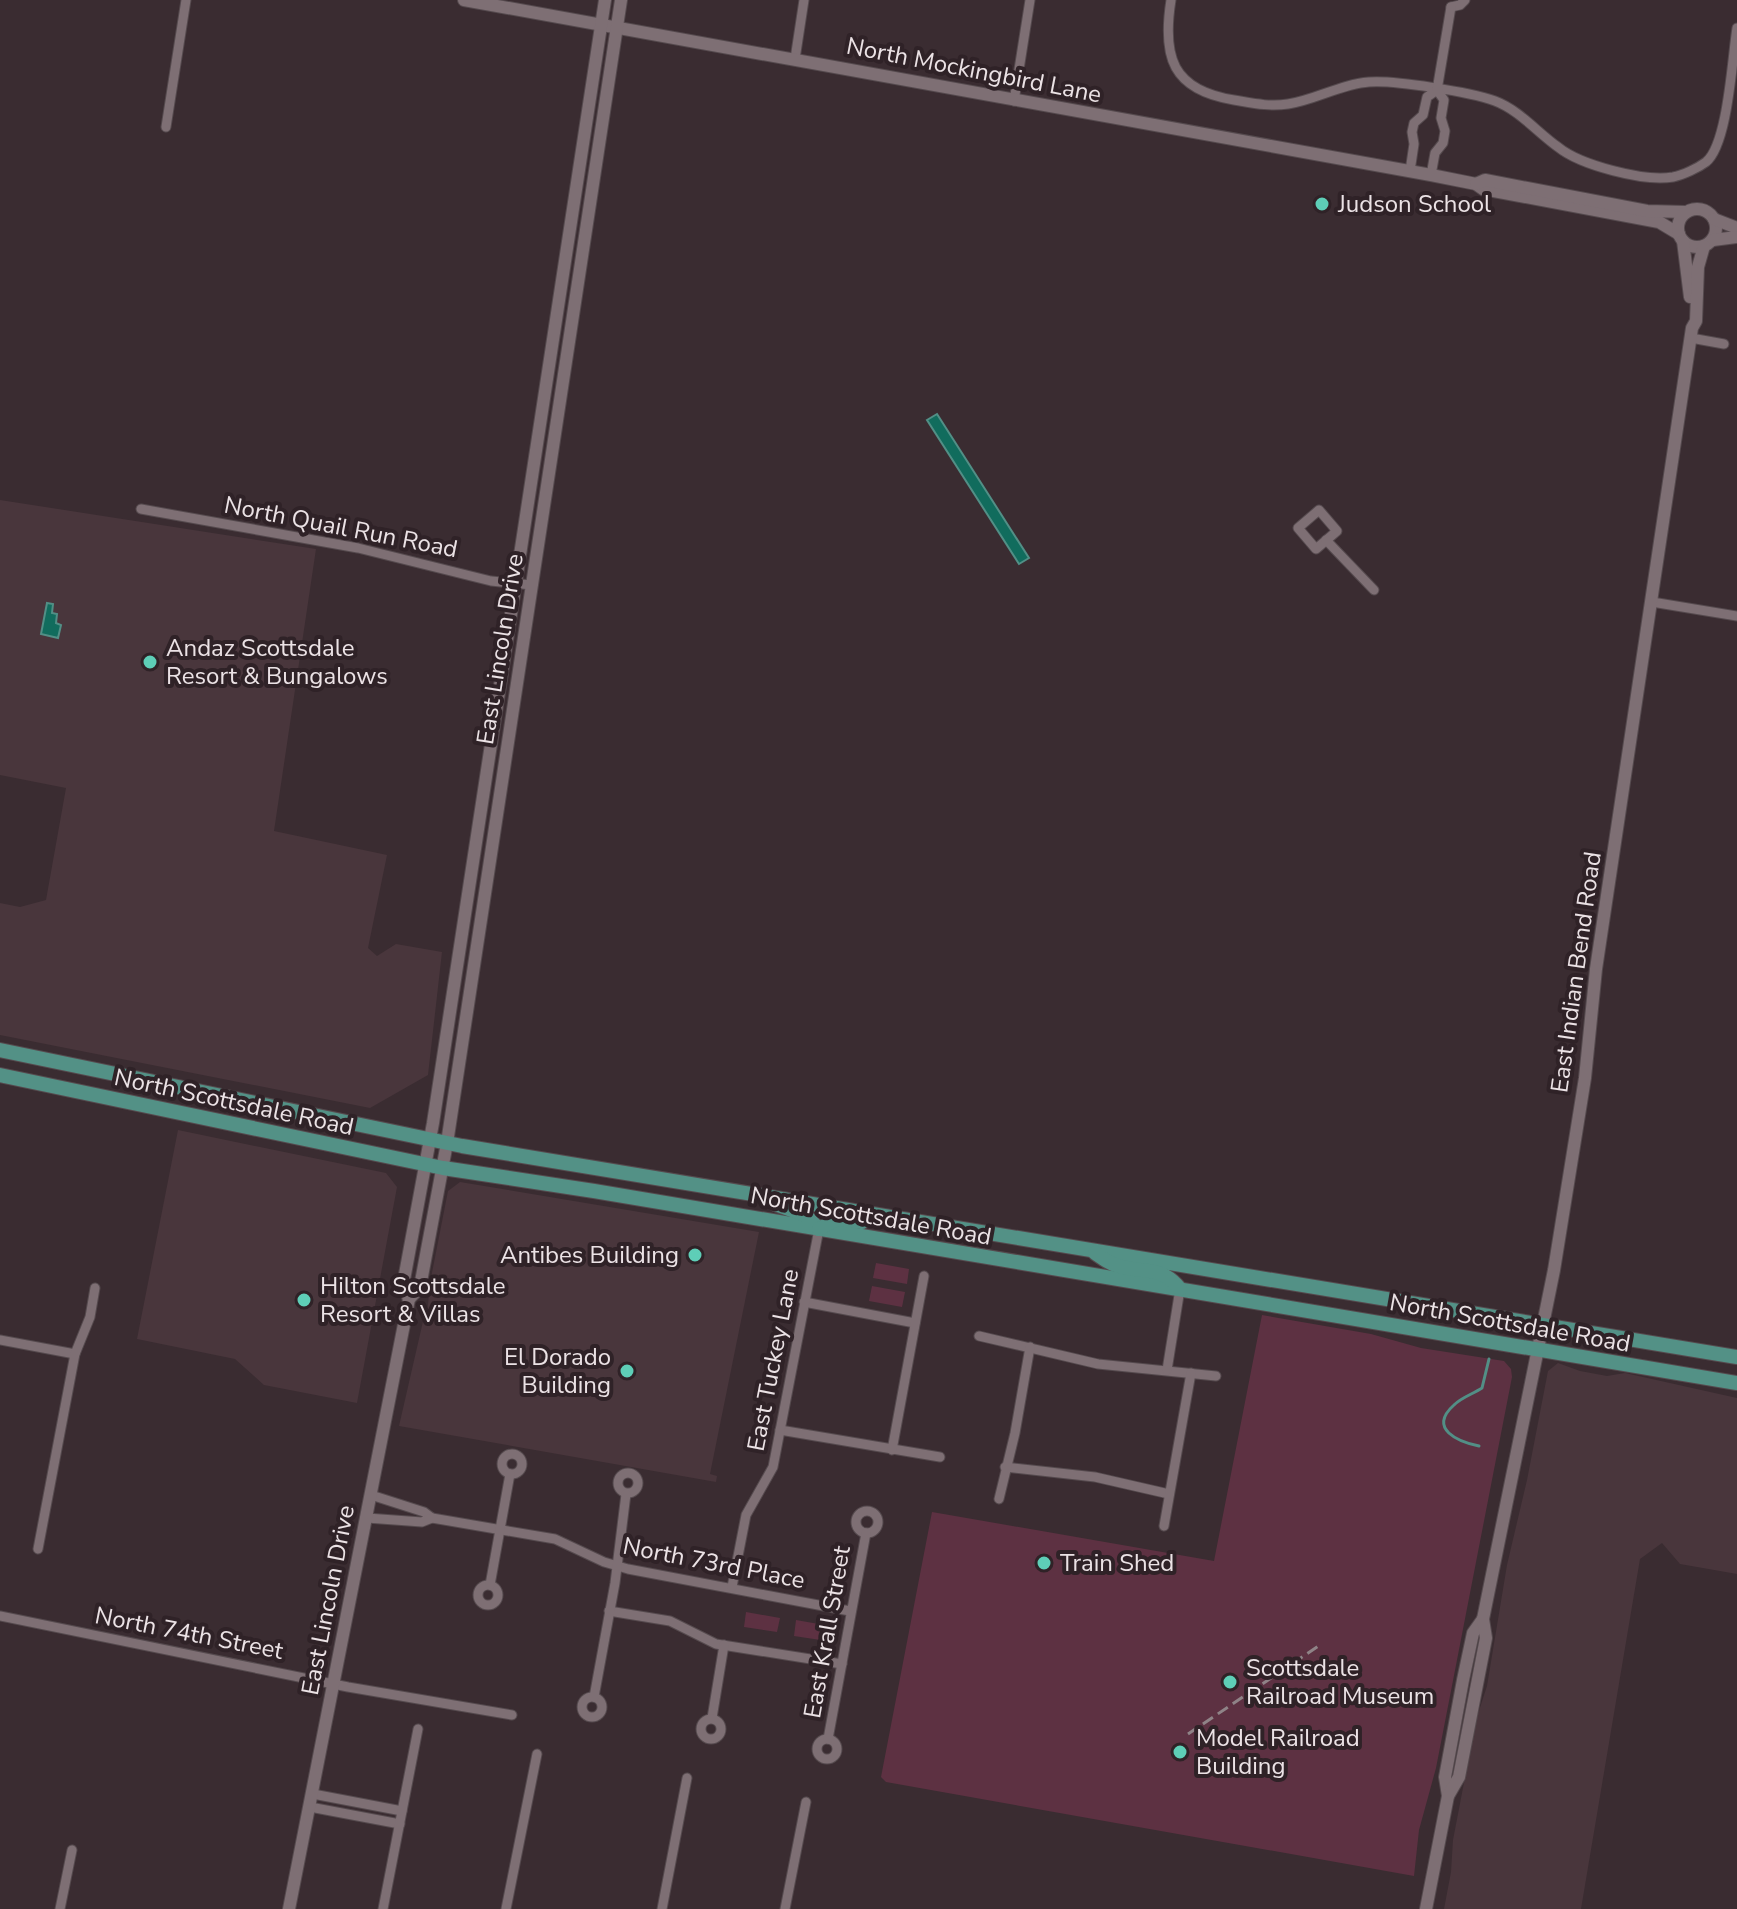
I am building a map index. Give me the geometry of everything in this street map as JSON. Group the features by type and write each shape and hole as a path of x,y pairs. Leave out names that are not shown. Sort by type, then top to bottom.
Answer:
{"main road":[{"name":"North Mockingbird Lane","path":"464,0 1476,184 1483,189 1659,222 1694,247 1737,237"},
{"name":"East Lincoln Drive","path":"409,1299 403,1285 430,1140 605,0"},
{"name":"East Lincoln Drive","path":"289,1909 409,1299 420,1287 443,1168 621,0"},
{"name":"North Mockingbird Lane","path":"1476,184 1485,180 1647,211 1686,212 1702,209 1714,219 1737,228"},
{"path":"1681,238 1680,219 1686,212"},
{"path":"1708,243 1716,230 1714,219"},
{"name":"East Indian Bend Road","path":"1681,238 1690,284 1692,333"},
{"name":"East Indian Bend Road","path":"1426,1909 1448,1796 1445,1777 1473,1633 1483,1619 1544,1324 1585,1078 1596,969 1698,305 1698,267 1708,243"},
{"path":"566,258 581,261"},
{"name":"North Scottsdale Road","path":"0,1050 430,1140 1737,1357"},
{"name":"North Scottsdale Road","path":"0,1075 443,1168 1737,1383"},
{"path":"661,1202 664,1180"},
{"path":"762,1195 781,1207 805,1215 819,1229 837,1219 890,1226 922,1222"},
{"path":"1090,1250 1113,1265 1163,1273 1180,1289 1191,1281 1201,1279 1256,1287 1292,1284"}],"street":[{"path":"166,127 186,0"},
{"path":"795,59 804,0"},
{"path":"1021,102 1030,0"},
{"path":"1171,0 1166,30 1171,59 1193,88 1212,96 1268,106 1290,104 1365,82 1437,90 1495,101 1581,162 1649,176 1673,177 1694,169 1707,161 1721,139 1737,28"},
{"path":"1431,175 1435,153 1443,143 1445,131 1441,118 1444,100 1437,90 1447,3 1460,5 1465,0"},
{"path":"1410,171 1414,123 1423,115 1427,97 1437,90"},
{"path":"1423,115 1441,118"},
{"path":"1692,333 1724,344"},
{"name":"North Quail Run Road","path":"141,509 358,548 491,581 532,585"},
{"path":"1326,540 1374,590"},
{"path":"1652,602 1737,616"},
{"name":"East Tuckey Lane","path":"732,1587 746,1515 771,1473 819,1229"},
{"path":"892,1450 924,1276"},
{"path":"38,1549 75,1354 90,1317 95,1288"},
{"path":"1167,1370 1180,1289"},
{"path":"804,1302 915,1323"},
{"path":"979,1336 1098,1364 1216,1376"},
{"path":"0,1340 75,1354"},
{"path":"999,1499 1030,1347"},
{"path":"1164,1526 1191,1373"},
{"path":"780,1430 940,1457"},
{"path":"1005,1467 1095,1477 1169,1494"},
{"path":"490,1585 510,1474"},
{"path":"594,1697 626,1494"},
{"name":"North 73rd Place","path":"371,1495 424,1512 432,1518 555,1539 615,1565 850,1611"},
{"name":"North 73rd Place","path":"367,1518 422,1522 432,1518"},
{"name":"East Krall Street","path":"828,1739 866,1533"},
{"path":"609,1611 670,1621 724,1645 842,1664"},
{"name":"North 74th Street","path":"0,1616 512,1715"},
{"path":"712,1718 724,1645"},
{"path":"383,1909 418,1729"},
{"path":"506,1909 537,1754"},
{"path":"662,1909 687,1778"},
{"path":"312,1800 402,1811"},
{"path":"312,1800 400,1824"},
{"path":"785,1909 806,1802"},
{"path":"60,1909 72,1850"}],"shaded area":[{"path":"937,414 1029,558 1019,564 927,420"},
{"path":"0,500 316,549 274,831 387,855 368,948 377,956 396,944 442,952 428,1075 370,1108 0,1035 0,903 20,907 46,900 66,788 0,775"},
{"path":"47,603 53,604 52,613 57,614 56,623 61,625 58,638 41,634"},
{"path":"178,1130 386,1173 397,1187 357,1403 264,1385 235,1359 137,1339"},
{"path":"460,1182 759,1232 710,1474 717,1476 716,1482 399,1426 424,1317 427,1315 448,1191"},
{"path":"876,1263 909,1269 907,1284 873,1278"},
{"path":"872,1286 905,1292 902,1307 869,1301"},
{"path":"1262,1315 1371,1334 1421,1348 1504,1361 1511,1369 1512,1377 1436,1768 1419,1830 1414,1876 886,1782 881,1777 932,1512 1214,1561"},
{"path":"1558,1363 1580,1371 1607,1376 1625,1373 1737,1398 1737,1574 1680,1564 1662,1543 1640,1559 1581,1909 1444,1909 1453,1840 1476,1720 1487,1686 1507,1565 1548,1371"},
{"path":"746,1612 780,1618 777,1632 744,1627"},
{"path":"796,1620 830,1626 827,1641 794,1636"}],"waterway":[{"path":"1479,1446 1455,1438 1445,1427 1444,1421 1457,1402 1482,1388 1489,1359"}],"railway":[{"path":"1188,1734 1320,1645"}],"place":[{"name":"Judson School","path":"1322,204"},
{"name":"Andaz Scottsdale Resort & Bungalows","path":"150,662"},
{"name":"Antibes Building","path":"695,1255"},
{"name":"Hilton Scottsdale Resort & Villas","path":"304,1300"},
{"name":"El Dorado Building","path":"627,1371"},
{"name":"Train Shed","path":"1044,1563"},
{"name":"Scottsdale Railroad Museum","path":"1230,1682"},
{"name":"Model Railroad Building","path":"1180,1752"}]}
